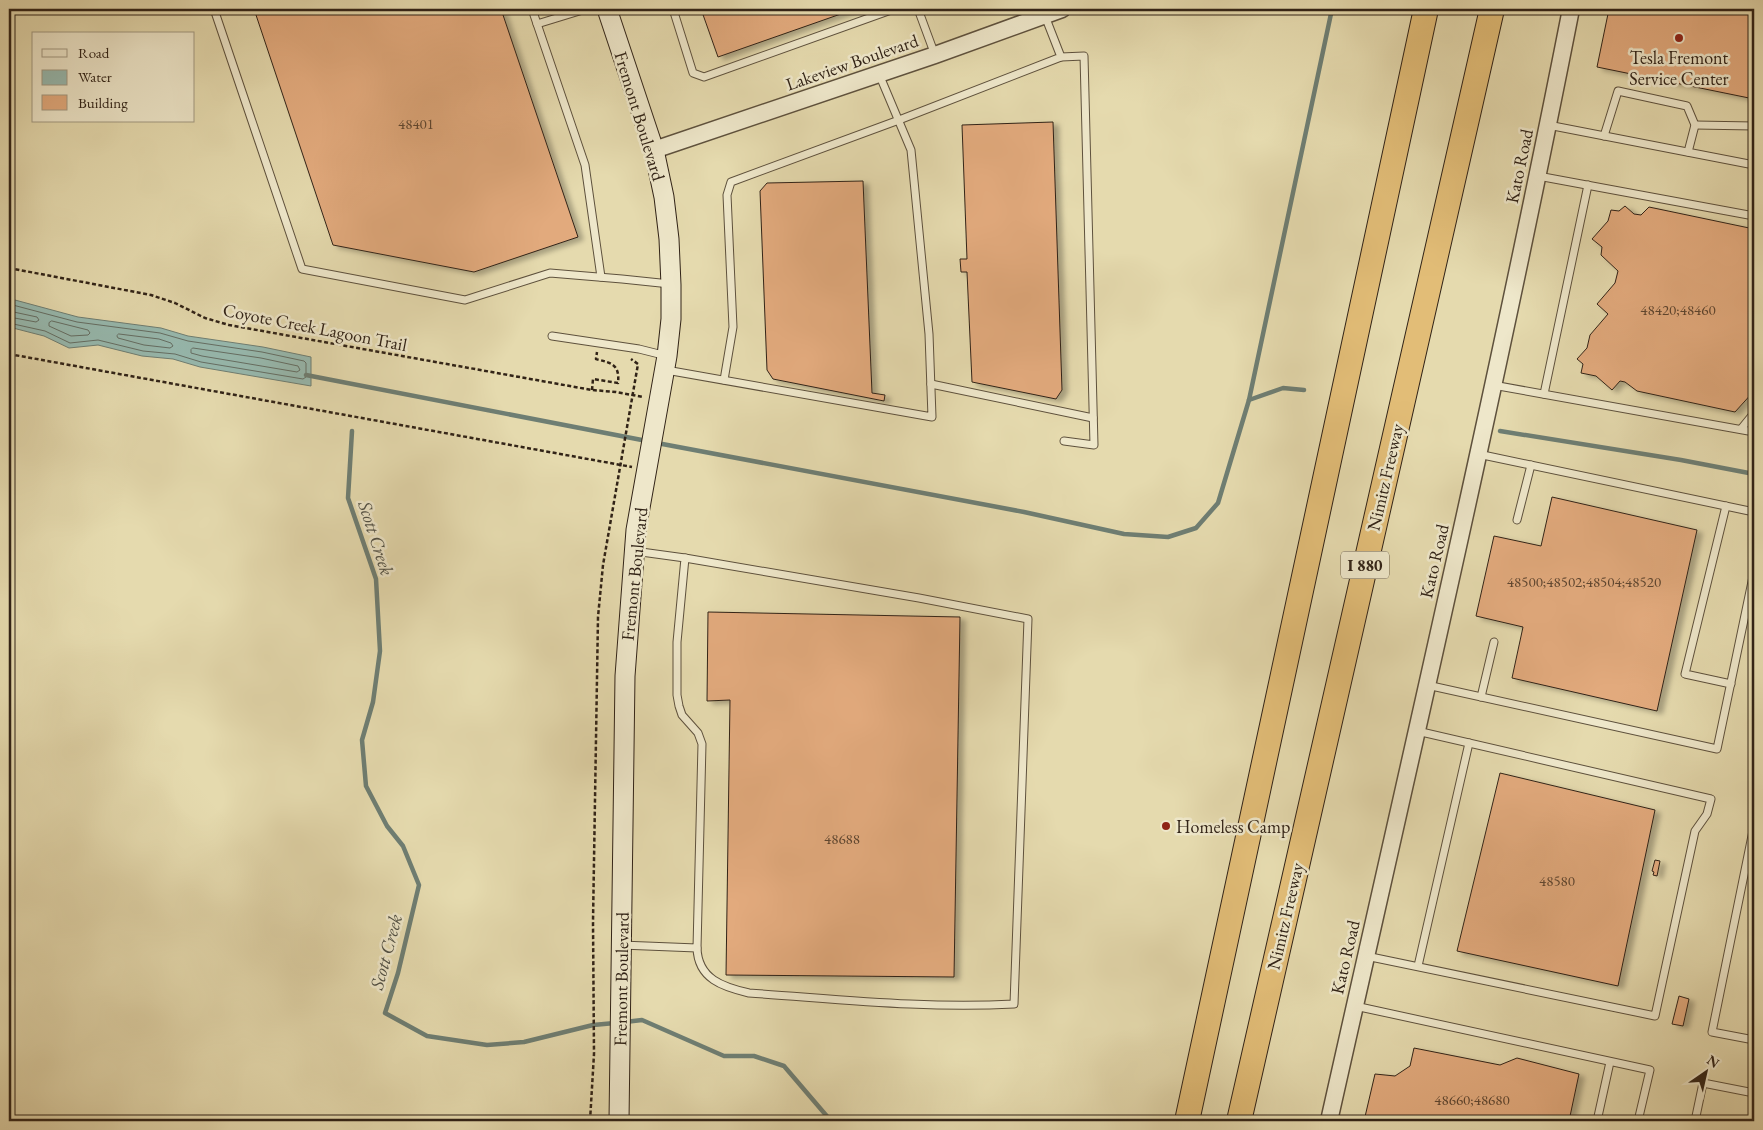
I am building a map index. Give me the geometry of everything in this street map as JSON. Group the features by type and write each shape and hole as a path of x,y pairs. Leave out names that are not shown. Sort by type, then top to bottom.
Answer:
{"highway":[{"path":"1186,1121 1426,9"},
{"name":"Nimitz Freeway","path":"1239,1121 1492,9"}],"main road":[{"name":"Fremont Boulevard","path":"607,9 654,150 665,206 671,285 671,319 666,363 636,530 625,676 618,1121"}],"street":[{"name":"Lakeview Boulevard","path":"654,150 935,55 1062,9"},
{"name":"Kato Road","path":"1329,1121 1478,454 1538,175 1571,9"}],"lane":[{"path":"214,9 302,269 465,300 550,273 671,285"},
{"path":"532,9 585,165 601,277"},
{"path":"537,24 586,9"},
{"path":"673,9 693,73 704,77 894,9"},
{"path":"918,9 935,55"},
{"path":"1044,15 1061,57"},
{"path":"724,380 733,327 727,195 731,182 899,120 1061,57 1084,56 1094,445 1064,440"},
{"path":"552,336 639,349 666,363 724,380 932,417 929,334 912,150 879,74"},
{"path":"1604,136 1618,91 1687,106 1695,124 1688,152"},
{"path":"1695,124 1754,126"},
{"path":"1548,125 1754,165"},
{"path":"1538,175 1754,216"},
{"path":"1544,394 1588,185"},
{"path":"931,384 1093,418"},
{"path":"1493,385 1754,432"},
{"path":"1741,429 1754,413"},
{"path":"1478,454 1754,512"},
{"path":"1517,520 1531,465"},
{"path":"1726,506 1685,674 1731,684"},
{"path":"634,551 685,558 919,598 1028,620 1014,1004 913,1006 749,993 726,988 711,979 701,967 697,957 697,948 702,744 698,733 682,714 677,695 677,642 685,558"},
{"path":"1426,685 1717,749 1754,572"},
{"path":"1481,697 1494,642"},
{"path":"1366,956 1655,1016 1695,831 1707,814 1711,799 1416,730"},
{"path":"1418,966 1469,743"},
{"path":"1754,826 1712,1032 1754,1040"},
{"path":"621,945 697,948"},
{"path":"1355,1006 1650,1070 1638,1121"},
{"path":"1597,1121 1610,1062"},
{"path":"1695,1121 1703,1083 1754,1093"}],"path":[{"name":"Coyote Creek Lagoon Trail","path":"9,268 151,295 176,303 206,318 229,325 592,390 633,395 661,394"},
{"path":"592,390 593,379 618,383 619,374 616,367 610,362 596,359 597,352 606,354"},
{"path":"9,354 648,470"},
{"path":"590,1121 594,1054 592,922 598,617 603,565 638,364 633,360 624,358"}],"water":[{"path":"9,299 78,317 161,328 188,336 263,347 311,357 311,386 200,367 173,359 142,356 98,345 69,348 44,336 9,327"}],"building":[{"path":"254,9 501,9 578,237 474,272 333,245"},
{"path":"701,9 855,9 718,57"},
{"name":"Tesla Fremont Service Center","path":"1609,9 1754,9 1754,99 1597,67"},
{"path":"1053,122 1062,390 1056,399 972,382 967,272 961,272 960,259 967,259 962,125"},
{"path":"863,181 872,393 885,395 884,401 773,379 767,370 760,191 767,183"},
{"path":"1625,206 1634,214 1641,215 1649,207 1754,229 1754,391 1735,412 1637,391 1625,382 1620,381 1612,390 1596,376 1581,373 1583,364 1577,359 1587,348 1590,335 1608,314 1597,304 1615,283 1618,271 1601,255 1602,247 1592,239 1608,221 1611,210 1619,211"},
{"path":"1552,497 1697,530 1657,711 1512,678 1523,627 1476,616 1494,536 1541,546"},
{"path":"708,612 960,617 954,977 726,975 730,700 707,701"},
{"path":"1500,773 1655,810 1618,986 1457,951"},
{"path":"1655,860 1660,861 1657,876 1653,875 1654,872 1652,871"},
{"path":"1754,992 1754,1020 1749,1019"},
{"path":"1679,996 1689,999 1683,1026 1672,1024"},
{"path":"1414,1048 1500,1065 1517,1058 1579,1074 1569,1121 1364,1121 1375,1074 1395,1076 1410,1066"}],"waterway":[{"path":"657,443 1024,512 1124,534 1168,537 1196,528 1218,503 1249,400 1332,9"},
{"path":"306,375 647,441"},
{"path":"1249,400 1283,388 1304,390"},
{"name":"Scott Creek","path":"352,431 348,498 376,579 380,651 373,702 362,740 366,786 387,826 403,846 419,885 398,973 385,1013 427,1036 487,1045 524,1042 593,1025 615,1023"},
{"path":"1500,431 1681,460 1754,474"},
{"name":"Scott Creek","path":"625,1022 642,1020 724,1056 754,1056 784,1066 831,1121"}],"place":[{"name":"Tesla Fremont Service Center","path":"1679,38"},
{"name":"Homeless Camp","path":"1166,826"}]}
